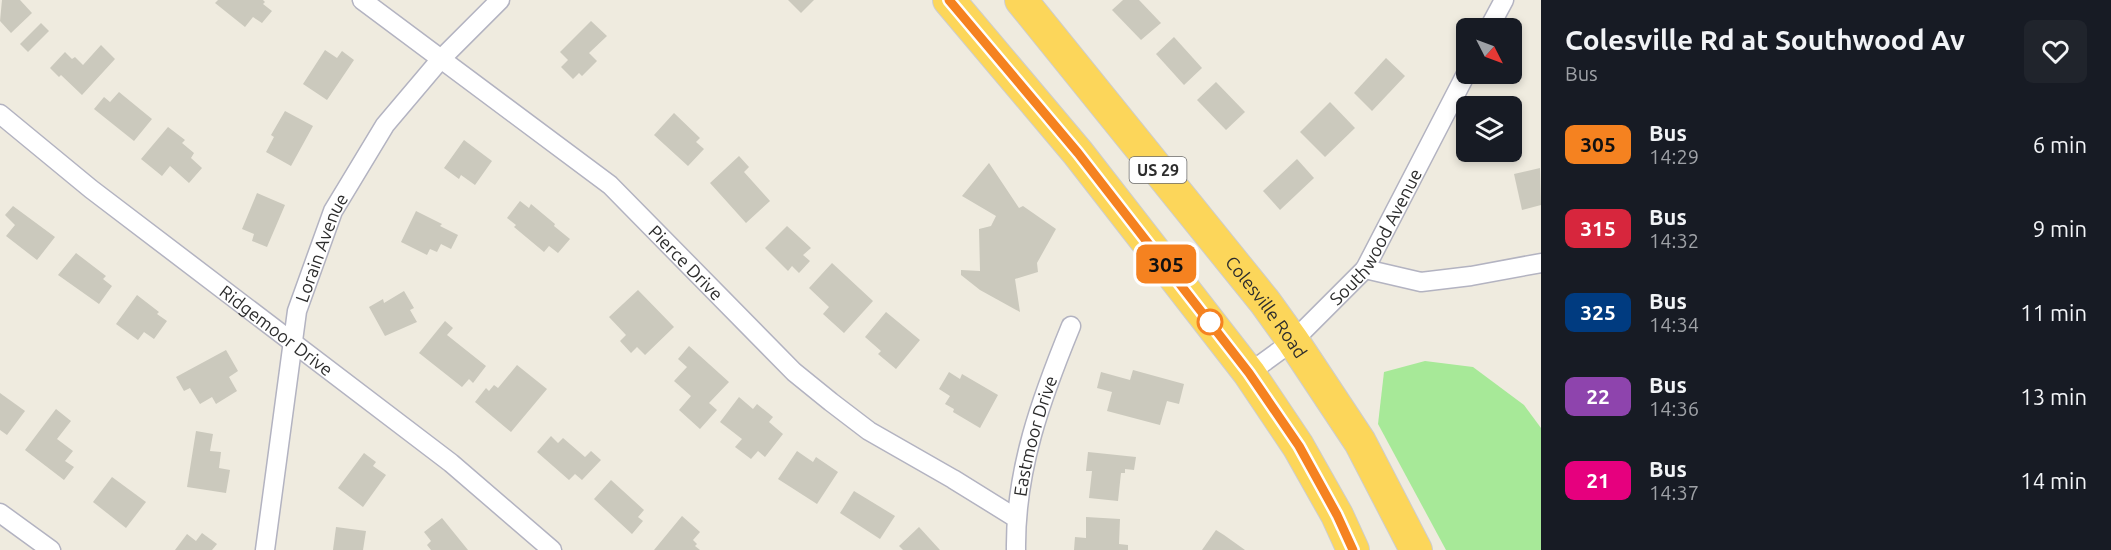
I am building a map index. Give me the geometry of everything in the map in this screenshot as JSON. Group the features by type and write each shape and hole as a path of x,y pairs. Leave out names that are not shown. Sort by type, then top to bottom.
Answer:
{"highway":[{"name":"US 29","path":"949,0 1078,153 1249,373 1299,446 1337,515 1353,550"},
{"name":"Colesville Road","path":"1021,0 1265,302 1293,340 1360,442 1416,550"}],"street":[{"name":"Pierce Drive","path":"362,0 610,185 794,372 831,402 869,431 1016,518"},
{"name":"Lorain Avenue","path":"265,550 297,311 333,211 385,125 440,60 500,0"},
{"path":"1493,18 1500,2"},
{"name":"Southwood Avenue","path":"1249,373 1293,340 1365,269 1461,84"},
{"name":"Ridgemoor Drive","path":"0,114 91,189 452,463 552,550"},
{"path":"1365,269 1421,282 1471,276 1541,263"},
{"name":"Eastmoor Drive","path":"1016,550 1016,518 1021,481 1037,414 1071,326"},
{"path":"0,513 51,550"}],"green space":[{"path":"1425,361 1473,367 1524,405 1541,428 1541,550 1446,550 1378,424 1384,372"}],"building":[{"path":"2,0 20,0 32,13 11,33 0,21"},
{"path":"218,0 263,0 265,2 263,4 272,11 262,23 253,17 245,27 215,3"},
{"path":"788,0 814,0 801,13"},
{"path":"1123,0 1139,0 1161,23 1141,40 1112,10"},
{"path":"591,21 607,36 589,53 597,61 582,76 579,73 573,79 561,67 568,60 560,52"},
{"path":"41,23 49,31 28,52 20,44"},
{"path":"1174,37 1202,68 1184,85 1156,54"},
{"path":"101,45 115,59 82,95 50,68 65,52 72,59 75,57 83,65"},
{"path":"325,50 337,58 342,51 354,60 327,100 303,84"},
{"path":"1386,58 1405,76 1372,111 1354,93"},
{"path":"1216,82 1245,112 1226,130 1197,100"},
{"path":"119,92 152,119 134,141 94,109 104,97 110,102"},
{"path":"1330,102 1355,128 1325,157 1300,132"},
{"path":"285,111 313,126 291,166 266,152 274,137 271,135"},
{"path":"674,113 700,138 696,142 704,149 688,166 654,135"},
{"path":"168,127 185,140 182,143 194,153 191,158 202,168 189,183 170,166 162,176 141,159"},
{"path":"464,140 492,161 475,185 461,175 459,179 444,168"},
{"path":"739,156 749,167 744,172 770,201 746,223 710,183"},
{"path":"1297,159 1314,178 1280,210 1263,191"},
{"path":"989,163 1019,208 1023,206 1056,229 1037,263 1038,272 1015,279 1020,312 980,290 961,275 961,270 980,271 979,229 991,226 996,216 962,196"},
{"path":"1540,168 1541,205 1522,210 1514,174"},
{"path":"257,193 285,205 267,247 252,241 254,234 242,229"},
{"path":"520,201 529,208 531,204 570,239 558,253 549,246 544,252 514,227 516,225 507,218"},
{"path":"13,206 55,237 37,260 6,236 15,225 5,215"},
{"path":"416,211 458,235 451,249 441,244 437,252 430,249 427,255 401,242"},
{"path":"787,226 811,248 803,255 810,261 799,273 792,266 788,271 765,248"},
{"path":"76,253 106,276 103,279 112,286 99,304 58,275"},
{"path":"832,263 873,301 844,333 823,314 829,307 809,288"},
{"path":"638,290 674,327 645,355 637,347 631,353 620,341 626,335 609,317"},
{"path":"404,291 414,308 410,310 417,322 385,336 369,307 383,299 384,303"},
{"path":"137,295 167,321 154,339 144,332 138,340 116,324"},
{"path":"886,312 920,340 896,369 878,354 881,351 865,337"},
{"path":"445,321 453,328 447,335 486,366 473,383 469,379 462,387 419,353"},
{"path":"689,346 729,382 709,403 717,410 700,429 679,410 691,396 674,381 687,367 678,359"},
{"path":"226,350 238,371 229,377 237,391 216,404 212,397 200,404 190,388 184,391 176,377"},
{"path":"517,365 547,389 511,432 475,402 486,388 489,391 494,385 498,388"},
{"path":"1133,370 1184,384 1179,404 1167,401 1160,425 1107,411 1112,392 1097,388 1101,372 1130,380"},
{"path":"949,372 960,379 962,374 998,395 980,428 953,412 954,409 945,404 950,396 939,389"},
{"path":"0,393 25,411 7,435 0,430"},
{"path":"739,397 753,409 757,404 773,417 769,422 783,434 765,457 758,451 751,459 735,447 742,439 720,422"},
{"path":"56,409 71,421 57,439 73,451 65,461 74,467 64,480 25,450"},
{"path":"196,431 213,434 210,451 221,452 219,468 230,470 226,493 187,487"},
{"path":"551,436 558,443 563,438 585,457 591,451 601,460 582,480 575,474 569,480 537,452"},
{"path":"797,451 813,462 816,457 838,472 817,504 778,479"},
{"path":"1088,452 1136,457 1134,470 1125,469 1125,473 1121,473 1118,501 1089,498 1092,471 1086,471"},
{"path":"364,453 376,462 373,466 386,475 363,507 338,488"},
{"path":"112,477 146,502 126,528 93,502"},
{"path":"611,480 644,510 638,517 643,521 632,534 594,499"},
{"path":"854,491 895,516 880,539 840,513"},
{"path":"682,516 700,532 693,540 697,544 695,546 700,550 654,550"},
{"path":"1086,517 1120,519 1119,544 1128,545 1128,550 1074,550 1075,537 1086,538"},
{"path":"442,518 468,550 431,550 427,545 431,541 424,532"},
{"path":"336,527 366,531 363,550 333,550"},
{"path":"919,527 940,550 903,550 899,546"},
{"path":"1216,530 1224,535 1245,550 1202,550"},
{"path":"202,533 217,544 212,550 175,550 187,534 196,541"}],"bus line":[{"name":"305","path":"949,0 1078,153 1249,373 1299,446 1337,515 1353,550"}]}
